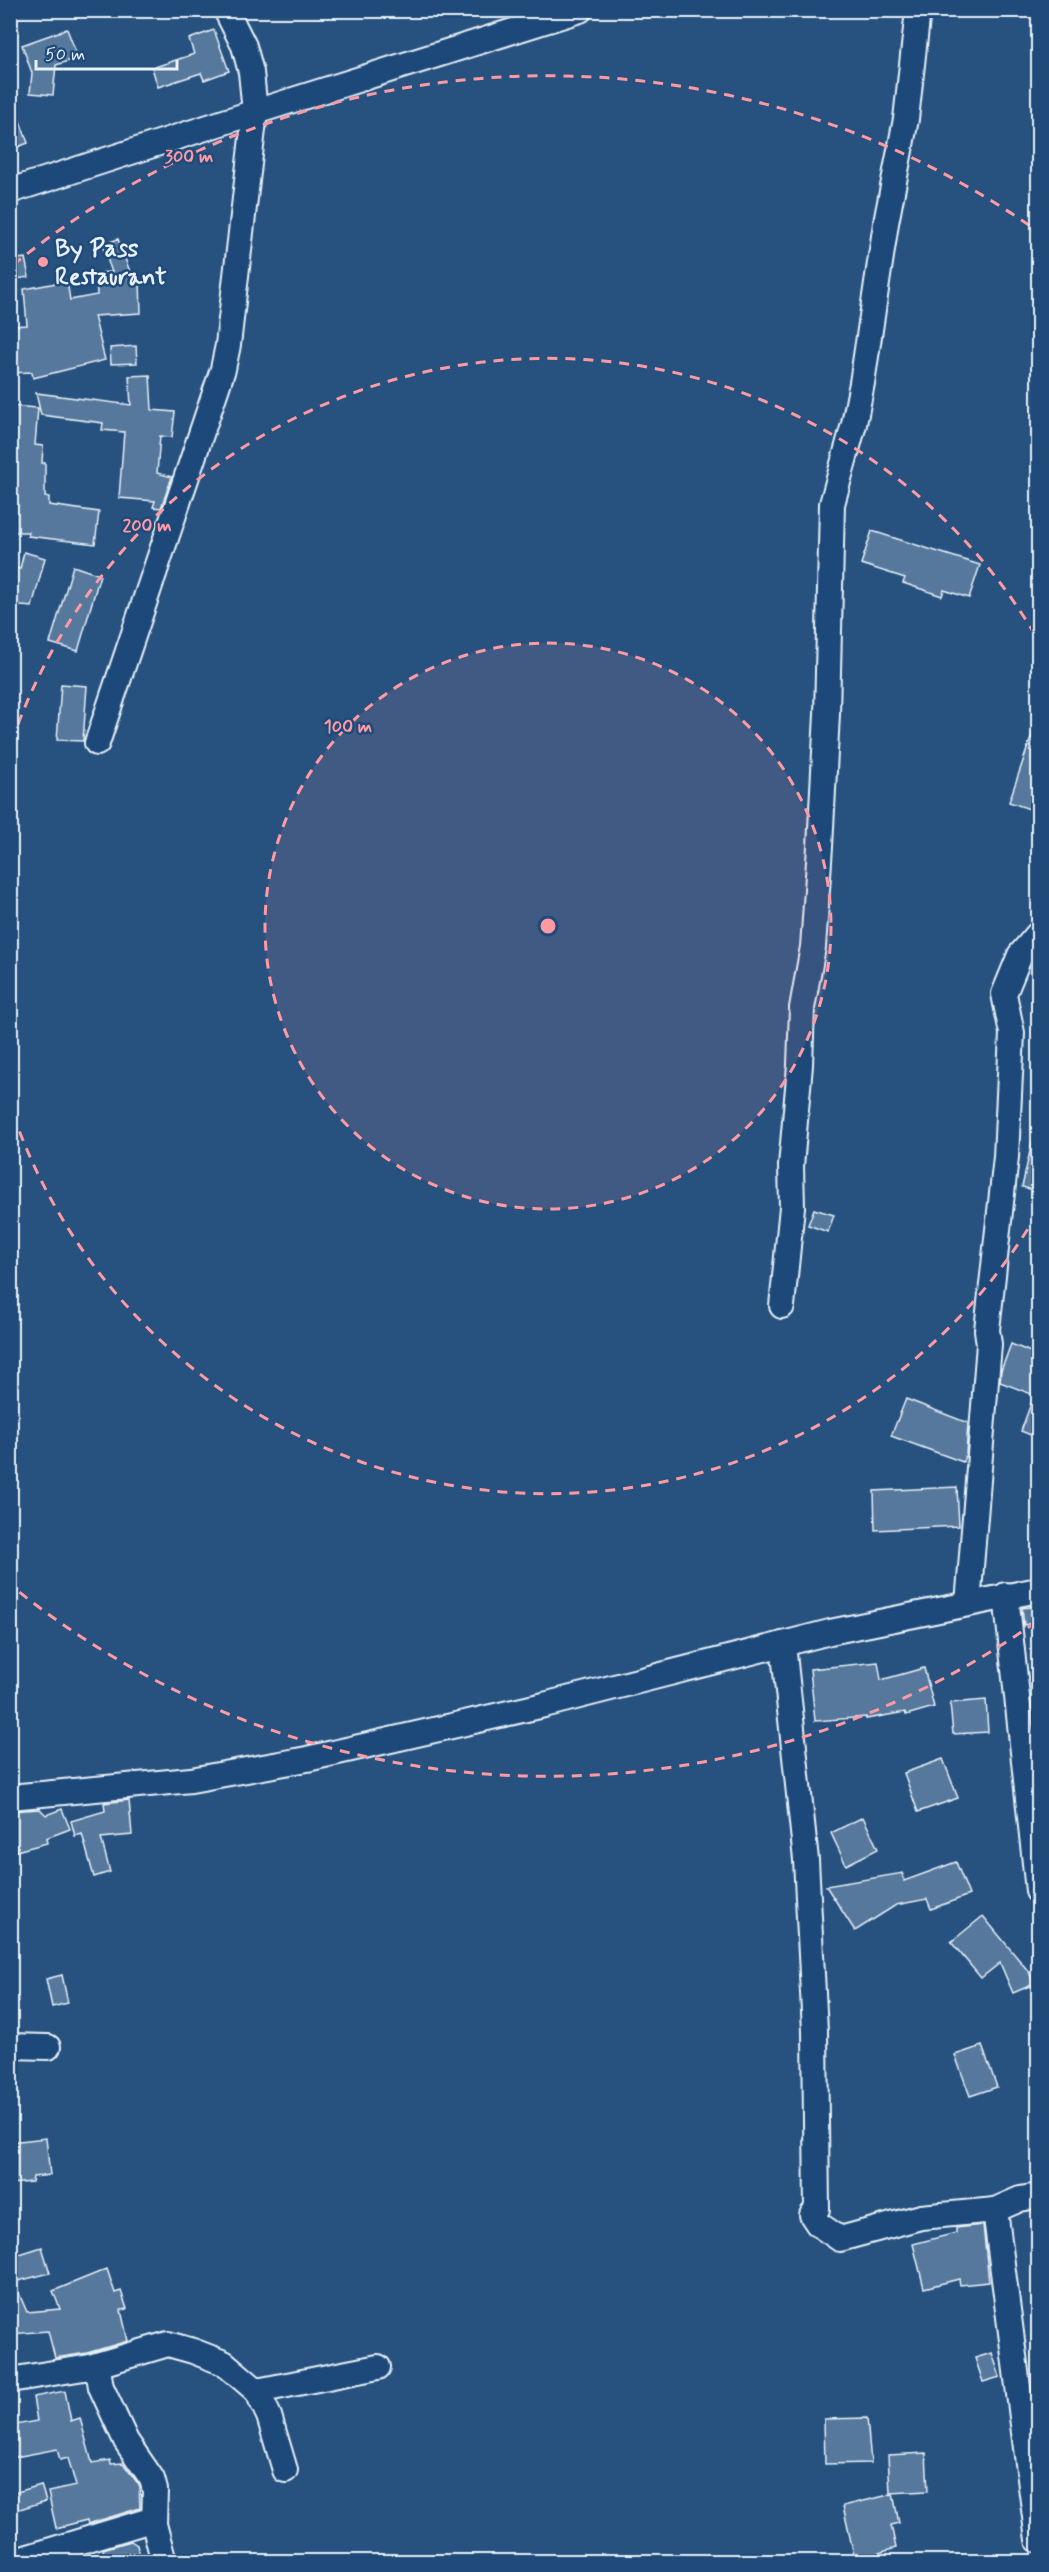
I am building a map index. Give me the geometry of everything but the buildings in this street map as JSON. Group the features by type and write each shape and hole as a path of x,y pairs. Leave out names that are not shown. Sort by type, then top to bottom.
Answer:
{"street":[{"path":"98,743 223,369 228,345 255,112 251,72 244,46 226,10"},
{"path":"10,191 580,10"},
{"path":"782,1306 792,1208 791,1166 800,1065 802,1008 813,947 820,847 827,714 832,504 854,424 862,383 886,223 906,119 918,10"},
{"path":"968,1604 989,1344 987,1330 1006,1157 1012,1033 1004,994 1020,955 1038,934"},
{"path":"10,1797 191,1780 308,1759 544,1705 783,1644 1038,1590"},
{"path":"1006,1595 1038,1891"},
{"path":"783,1644 807,1872 814,2031 817,2209 812,2215 818,2224 840,2239 921,2217 995,2210 1020,2199 1038,2196"},
{"path":"10,2046 48,2047"},
{"path":"995,2210 1038,2540"},
{"path":"10,2380 90,2367 168,2344 224,2363 257,2391 269,2416 285,2470"},
{"path":"90,2367 99,2374 101,2387 126,2441 152,2479 155,2490 154,2519 164,2562"},
{"path":"257,2391 378,2367"},
{"path":"12,2562 154,2519"}],"place":[{"name":"By Pass Restaurant","path":"43,262"}]}
